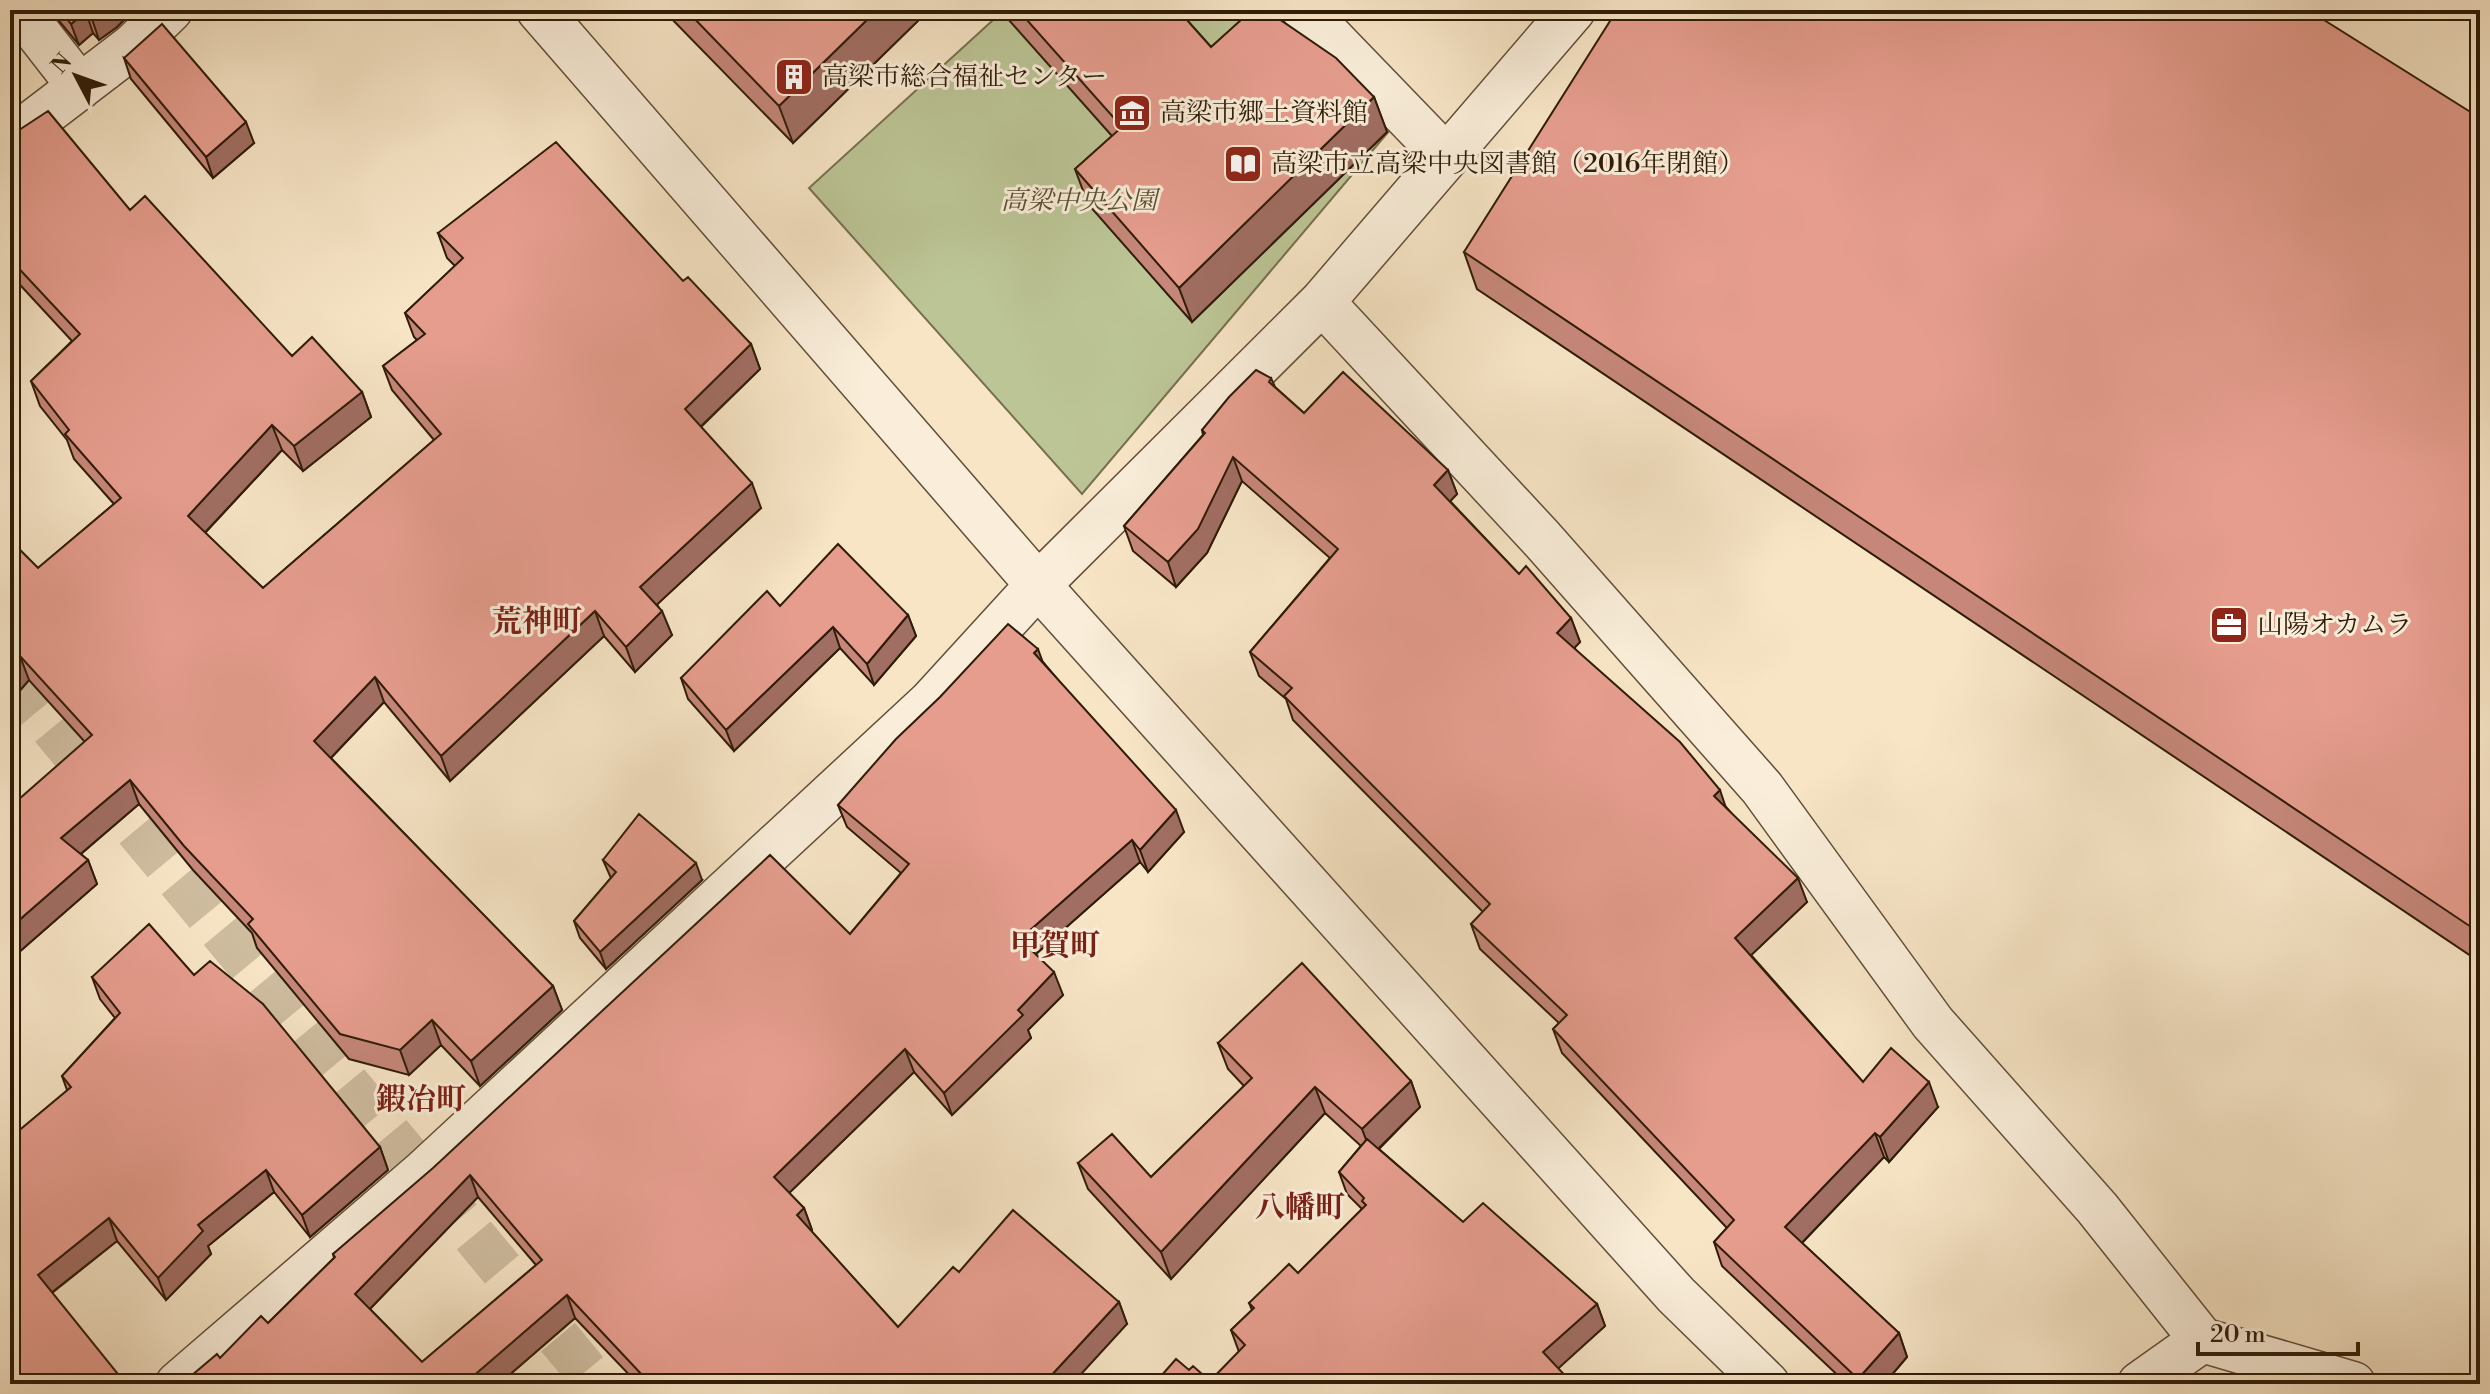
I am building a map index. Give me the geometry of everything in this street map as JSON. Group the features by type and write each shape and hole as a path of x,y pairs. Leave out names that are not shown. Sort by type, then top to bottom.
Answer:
{"street":[{"path":"20,10 80,87"},
{"path":"10,140 133,46 170,10"},
{"path":"539,10 1038,585 1676,1295 1767,1384"},
{"path":"1304,10 1446,157"},
{"path":"178,1384 424,1172 930,703 1038,585 1322,302 1573,10"},
{"path":"1322,302 1551,550 1762,788 1933,1023 2097,1208 2202,1340 2353,1384"},
{"path":"2140,1384 2202,1340"}],"green space":[{"name":"高梁中央公園","path":"1004,10 1277,10 1395,124 1082,494 809,188"}],"building":[{"path":"60,10 104,10 92,19 86,12 71,24"},
{"path":"686,10 877,10 779,106"},
{"path":"1018,10 1178,10 1211,47 1252,10 1266,10 1336,58 1374,97 1179,288 1075,169 1122,127"},
{"name":"山陽オカムラ","path":"1617,10 2308,10 2480,118 2480,933 1464,252"},
{"path":"162,24 246,122 206,157 124,58"},
{"path":"48,111 130,210 145,196 292,356 312,337 362,392 294,446 272,425 188,516 263,588 441,434 383,366 425,334 405,313 463,258 438,233 556,142 683,281 688,277 751,344 685,409 752,483 640,587 662,611 626,647 595,611 441,756 375,677 314,741 553,986 471,1061 432,1020 400,1050 340,1034 248,924 253,919 184,846 130,780 61,838 88,860 10,928 10,807 92,735 20,656 10,667 10,540 38,568 121,498 65,434 69,430 31,381 80,334 10,259 10,136"},
{"path":"1256,370 1271,378 1269,382 1304,413 1343,372 1448,470 1434,485 1519,574 1526,566 1571,618 1557,633 1680,742 1720,790 1714,796 1798,878 1735,938 1863,1082 1891,1048 1929,1082 1880,1137 1875,1133 1785,1227 1899,1333 1858,1379 1714,1242 1734,1220 1553,1029 1567,1015 1471,924 1490,904 1284,696 1292,688 1250,652 1338,549 1233,457 1198,529 1168,562 1124,526 1205,433 1202,430 1229,397"},
{"path":"838,544 908,615 867,664 833,627 726,730 681,678 767,591 780,606"},
{"path":"1008,624 1038,649 1034,653 1176,810 1140,850 1132,840 1020,939 1054,972 1018,1010 1023,1015 944,1093 905,1049 774,1177 804,1208 797,1215 898,1327 953,1267 959,1272 1013,1210 1119,1302 1047,1380 1051,1384 636,1384 644,1377 567,1295 464,1384 173,1384 185,1381 217,1354 220,1358 261,1316 268,1323 335,1257 333,1254 433,1168 770,855 850,934 909,864 838,805 896,739","holes":["470,1175 542,1260 422,1362 355,1294"]},
{"path":"639,814 696,863 600,952 574,921 616,872 603,860"},
{"path":"149,924 194,975 210,961 263,1004 380,1147 302,1215 266,1170 198,1225 203,1231 158,1278 109,1218 38,1275 126,1384 10,1384 10,1138 71,1087 62,1076 120,1013 92,977"},
{"path":"1302,963 1411,1081 1362,1129 1315,1087 1161,1252 1078,1163 1112,1134 1151,1177 1252,1078 1218,1043"},
{"path":"1367,1139 1463,1222 1483,1203 1597,1304 1543,1352 1573,1384 1154,1384 1176,1359 1189,1370 1193,1366 1210,1381 1245,1345 1231,1330 1254,1308 1249,1303 1289,1264 1298,1273 1366,1205 1362,1201 1364,1198 1339,1172"},
{"path":"2300,1375 2331,1384 2238,1384"},
{"path":"2362,1380 2388,1384 2355,1384"}],"tunnel":[{"path":"10,677 597,1384"}],"railway":[{"path":"2465,10 2480,18"}],"place":[{"name":"高梁市総合福祉センター","path":"794,77"},
{"name":"高梁市郷土資料館","path":"1132,113"},
{"name":"高梁市立高梁中央図書館（2016年閉館）","path":"1243,164"},
{"name":"山陽オカムラ","path":"2229,625"}],"district":[{"name":"荒神町","path":"537,622"},
{"name":"甲賀町","path":"1055,946"},
{"name":"鍜冶町","path":"421,1100"},
{"name":"八幡町","path":"1300,1208"}]}
